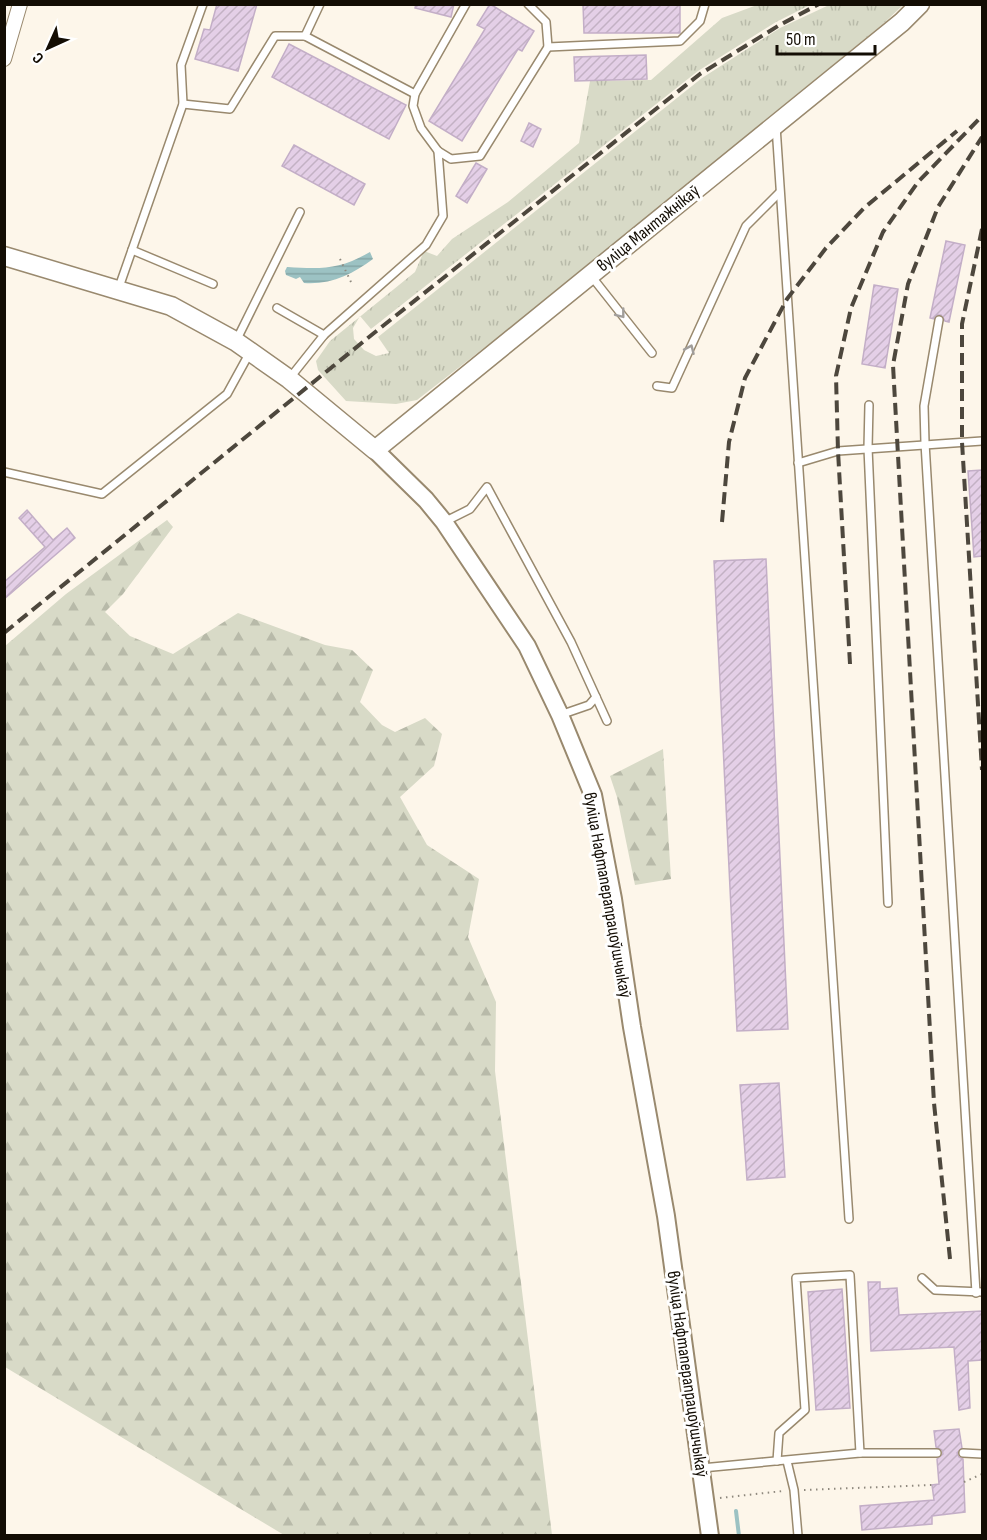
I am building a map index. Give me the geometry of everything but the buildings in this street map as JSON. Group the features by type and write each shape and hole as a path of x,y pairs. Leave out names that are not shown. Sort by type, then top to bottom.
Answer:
{"main road":[{"name":"вуліца Мантажнікаў","path":"375,450 902,22 920,4"},
{"name":"вуліца Нафтаперапрацоўшчыкаў","path":"4,256 171,306 243,346 290,379 375,450"}],"street":[{"path":"4,59 20,4"},
{"name":"вуліца Нафтаперапрацоўшчыкаў","path":"375,450 426,500 444,522 527,646 560,715 593,795 613,899 632,1027 666,1216 710,1536"}],"lane":[{"path":"118,290 183,104 181,65 203,4"},
{"path":"305,36 320,4"},
{"path":"466,4 415,94 413,106 421,128 438,151 451,159 480,156 548,47 546,22 528,4"},
{"path":"548,47 681,41 700,21 705,4"},
{"path":"183,104 230,109 275,36 305,36 415,94"},
{"path":"776,123 849,1219"},
{"path":"290,379 324,335 426,245 443,216 438,151"},
{"path":"657,386 672,388 746,226 779,193"},
{"path":"4,472 102,494 227,394 243,346 300,212"},
{"path":"132,250 213,284"},
{"path":"590,275 652,353"},
{"path":"277,308 324,335"},
{"path":"922,1278 935,1290 979,1292 924,406 939,320"},
{"path":"869,405 868,448 888,903"},
{"path":"798,463 838,451 926,443 982,441"},
{"path":"444,522 470,509 487,487 545,592 607,721"},
{"path":"560,715 589,705 596,697"},
{"path":"777,1461 779,1433 805,1410 796,1278 850,1275 860,1453"},
{"path":"702,1468 860,1453 937,1453"},
{"path":"963,1453 982,1454"},
{"path":"787,1461 794,1490 798,1536"}],"path":[{"path":"340,260 351,282"},
{"path":"964,1482 982,1474"},
{"path":"705,1499 794,1490 932,1485"}],"green space":[{"path":"757,5 810,5 776,22 698,71 371,329 360,316 415,272 424,251 437,256 452,239 508,202 579,143 590,81 651,80 722,18"},
{"path":"829,5 903,5 551,296 417,400 396,404 346,401 318,370 316,361 330,341 359,317 353,328 354,339 364,350 376,356 389,353 378,337 702,78 780,28"},
{"path":"167,520 173,527 123,594 105,612 130,636 173,654 238,613 325,645 352,650 373,670 360,702 382,725 395,732 425,718 442,734 434,766 400,797 427,845 479,879 468,937 496,1002 495,1071 552,1535 284,1535 5,1367 5,646 66,594"},
{"path":"663,749 671,879 635,885 617,797 610,776"}],"water":[{"path":"370,252 373,259 349,274 332,280 304,283 300,277 296,279 286,275 285,271 287,267 320,268 339,265"}],"waterway":[{"path":"736,1511 739,1536"}],"railway":[{"path":"4,633 374,333 700,74 778,26 819,4"},
{"path":"850,664 836,376 851,308 883,232 918,182 982,116"},
{"path":"722,522 729,442 745,378 787,299 826,248 864,208 957,131"},
{"path":"950,1259 934,1103 893,365 908,284 938,207 982,137"},
{"path":"982,229 962,324 962,442 982,770"}]}
